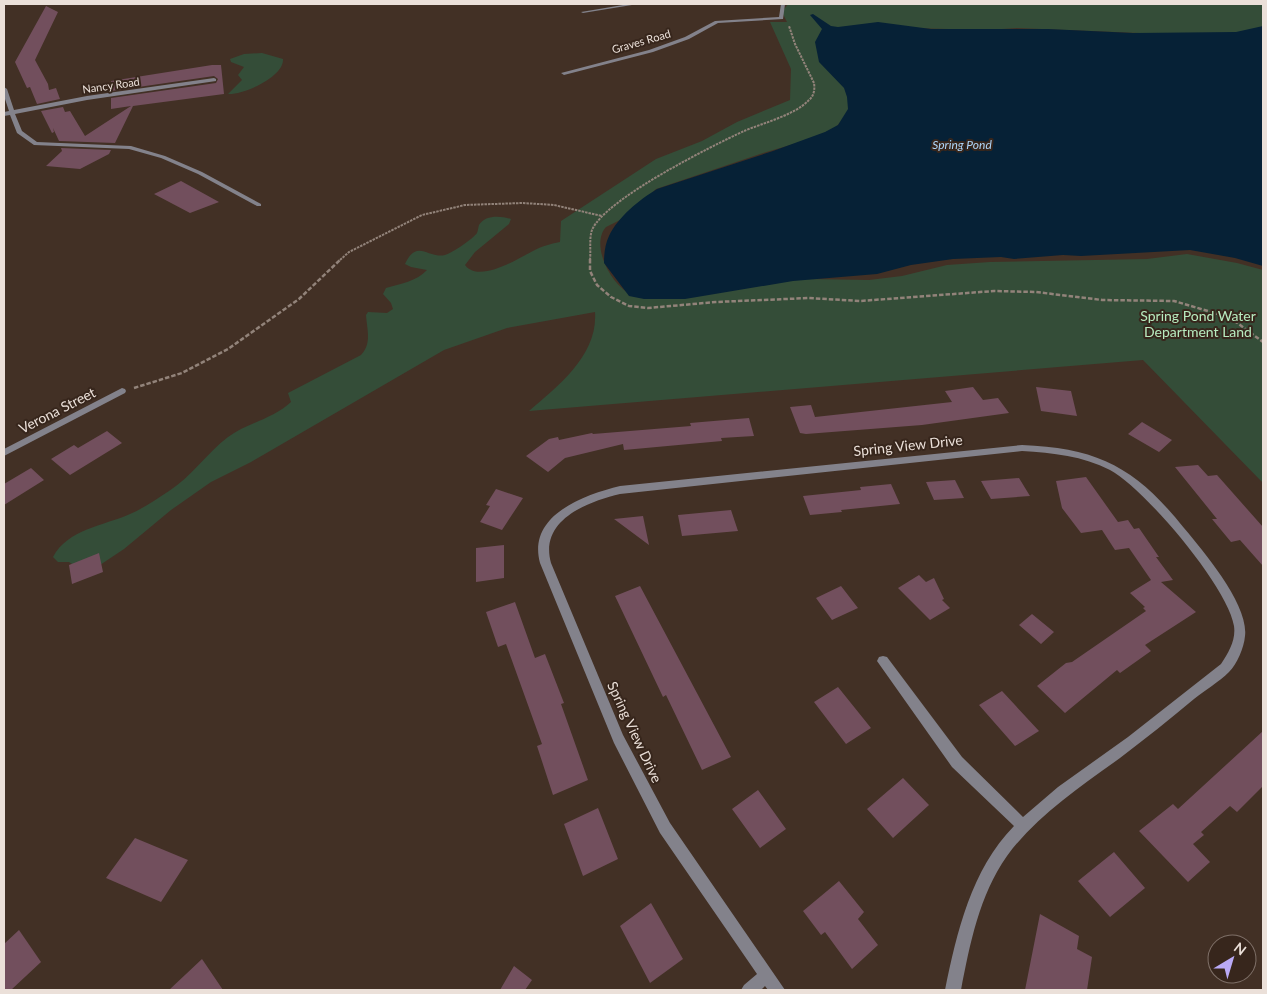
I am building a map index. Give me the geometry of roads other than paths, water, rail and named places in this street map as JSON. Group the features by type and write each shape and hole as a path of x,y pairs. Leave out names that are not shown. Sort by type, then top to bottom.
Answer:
{"street":[{"path":"583,12 636,4"},
{"name":"Graves Road","path":"564,73 652,51 687,38 717,22 781,18 783,4"},
{"name":"Nancy Road","path":"7,113 87,98 214,80"},
{"path":"4,89 7,113 19,132 36,144 129,147 163,157 200,173 259,204"},
{"name":"Verona Street","path":"4,453 122,392"},
{"name":"Spring View Drive","path":"776,990 666,828 618,739 549,572 544,553 547,535 555,522 566,511 581,501 602,494 643,487 1022,448 1066,452 1094,458 1114,468 1133,481 1159,505 1212,574 1233,606 1239,622 1239,642 1234,657 1225,668 1183,703 1068,789 1024,827 1002,852 985,882 973,910 962,947 953,990"},
{"path":"883,661 957,762 1024,827"},
{"path":"749,990 766,976"}],"water":[{"name":"Spring Pond","path":"813,14 831,26 838,27 878,22 931,29 1048,29 1133,33 1236,32 1263,26 1263,266 1235,258 1190,250 1014,259 1001,257 953,259 911,265 877,274 793,281 685,299 644,299 629,296 604,263 605,249 609,236 618,222 643,198 657,189 773,151 825,132 838,125 848,109 847,97 844,88 819,62 815,42 822,29 810,15"}],"park label":[{"name":"Spring Pond Water Department Land","path":"1198,324"}]}
